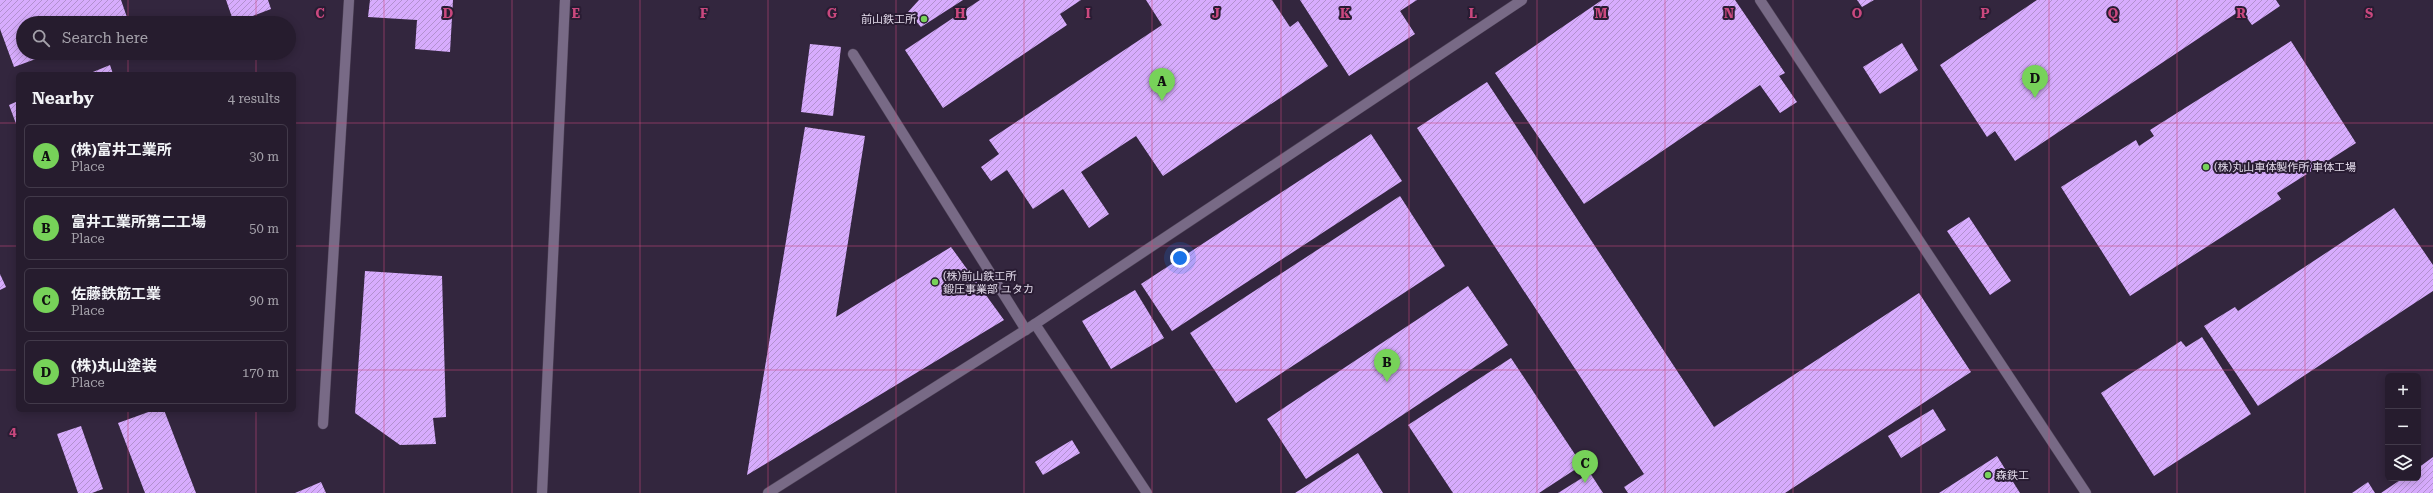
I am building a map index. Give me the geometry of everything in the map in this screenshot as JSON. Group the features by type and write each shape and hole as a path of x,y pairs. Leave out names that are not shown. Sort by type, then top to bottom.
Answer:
{"street":[{"path":"323,424 349,0"},
{"path":"542,493 565,0"},
{"path":"768,493 1026,330 1522,0"},
{"path":"1760,0 2086,493"},
{"path":"853,54 1026,330"},
{"path":"1035,324 1146,493"}],"building":[{"path":"0,0 121,0 127,16 16,16 16,60 33,60 14,67 0,29"},
{"path":"226,0 268,0 271,9 252,16 232,16"},
{"path":"370,0 453,0 450,52 415,49 417,20 368,17"},
{"name":"前山鉄工所","path":"919,0 963,0 921,27 908,12"},
{"path":"980,0 1081,0 1060,14 1067,25 943,108 905,50"},
{"path":"1146,0 1272,0 1290,27 1298,21 1328,66 1163,176 1136,136 1081,172 1109,214 1089,228 1063,189 1033,209 1007,170 991,181 981,167 999,154 989,140 1162,25"},
{"path":"1300,0 1417,0 1400,11 1415,34 1349,76"},
{"path":"1602,0 1735,0 1785,73 1779,76 1797,102 1780,113 1760,85 1584,204 1495,73"},
{"path":"1857,0 1874,0 1862,7"},
{"path":"2037,0 2276,0 2280,6 2252,25 2241,10 2015,161 1995,131 1987,137 1940,65"},
{"name":"(株)丸山車体製作所 車体工場","path":"2291,41 2356,143 2277,193 2281,199 2130,296 2061,187 2136,140 2139,146 2154,136 2150,130"},
{"path":"1902,43 1918,70 1880,94 1863,67"},
{"path":"810,44 841,47 833,116 801,112"},
{"path":"110,65 112,72 93,72"},
{"path":"1487,82 1714,427 1919,293 1971,372 1785,493 1628,493 1624,487 1644,474 1417,128"},
{"path":"16,102 16,124 9,105"},
{"name":"(株)前山鉄工所 鍛圧事業部 ユタカ","path":"805,127 865,136 836,317 951,247 1004,320 747,475"},
{"path":"1371,134 1402,181 1172,331 1141,284"},
{"path":"1400,196 1445,266 1236,403 1190,333"},
{"path":"2394,208 2433,265 2433,291 2258,406 2204,326 2235,307 2238,311"},
{"path":"1969,217 2011,281 1990,295 1947,231"},
{"path":"365,271 442,276 446,417 433,418 436,444 400,445 355,413"},
{"path":"0,274 6,287 0,290"},
{"path":"1468,286 1508,345 1306,479 1267,419"},
{"path":"1135,290 1164,338 1111,369 1082,321"},
{"path":"2202,337 2251,414 2154,476 2101,393 2181,341 2186,347"},
{"path":"1511,358 1582,465 1539,493 1453,493 1408,425"},
{"path":"1933,409 1946,430 1901,458 1888,436"},
{"path":"148,412 165,412 196,493 145,493 118,423"},
{"path":"81,426 103,489 92,493 78,493 57,434"},
{"path":"1072,440 1080,453 1043,475 1035,462"},
{"path":"1358,453 1383,493 1295,493"},
{"name":"森鉄工","path":"1997,456 2020,493 1939,493"},
{"path":"2433,457 2433,493 2381,493 2399,481 2421,481 2421,466"},
{"path":"1590,473 1603,493 1558,493"},
{"path":"321,482 326,493 295,493"},
{"path":"2368,482 2375,493 2352,493"}],"place":[{"name":"前山鉄工所","path":"924,19"},
{"name":"(株)丸山塗装","path":"2035,98"},
{"name":"(株)富井工業所","path":"1162,101"},
{"name":"(株)丸山車体製作所 車体工場","path":"2206,167"},
{"name":"(株)前山鉄工所 鍛圧事業部 ユタカ","path":"935,282"},
{"name":"富井工業所第二工場","path":"1387,382"},
{"name":"森鉄工","path":"1988,475"},
{"name":"佐藤鉄筋工業","path":"1585,483"}]}
